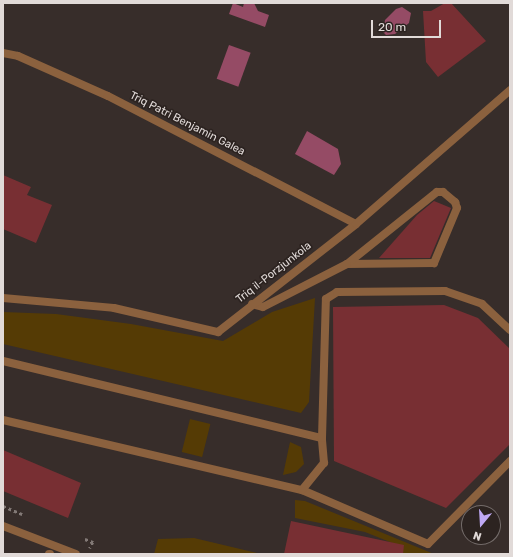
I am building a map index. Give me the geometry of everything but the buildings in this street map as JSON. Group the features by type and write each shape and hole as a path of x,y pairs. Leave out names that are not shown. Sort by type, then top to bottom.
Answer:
{"street":[{"name":"Triq Patri Benjamin Galea","path":"3,53 18,56 108,96 356,224"},
{"name":"Triq il-Porzjunkola","path":"3,298 114,308 218,332 356,224 510,90"},
{"path":"252,304 263,307 347,264 437,192 443,192 455,202 455,215 434,263 347,264"},
{"path":"302,490 324,463 322,438 326,299 336,292 445,291 482,304 510,330"},
{"path":"3,361 322,438"},
{"path":"3,420 302,490 428,544 510,461"},
{"path":"3,526 76,554"}],"shaded area":[{"path":"233,3 243,7 244,3 254,3 258,11 269,15 265,27 229,14"},
{"path":"402,7 411,13 409,23 395,34 386,35 383,32 385,20 396,9"},
{"path":"229,45 251,53 238,87 217,79"},
{"path":"307,131 338,149 341,164 334,175 295,154"},
{"path":"315,298 309,402 301,413 3,344 3,312 56,314 131,324 223,341 272,312"},
{"path":"190,419 210,424 202,457 182,452"},
{"path":"290,442 301,447 304,464 296,472 283,475"},
{"path":"295,500 305,501 434,554 392,554 395,544 365,532 295,518"},
{"path":"194,538 261,554 154,554 158,539"}]}
